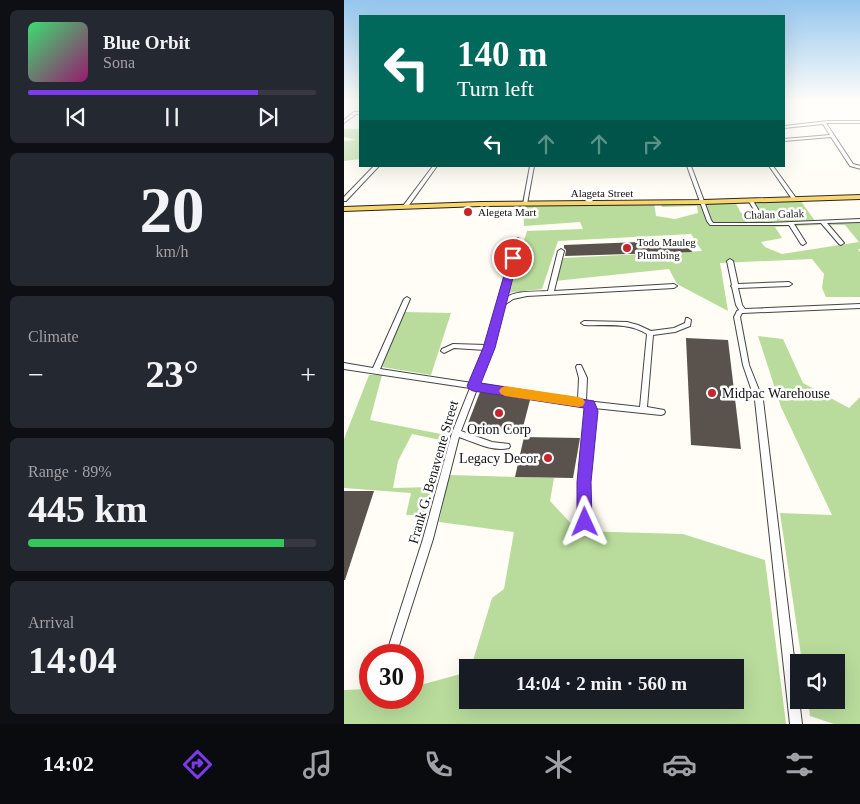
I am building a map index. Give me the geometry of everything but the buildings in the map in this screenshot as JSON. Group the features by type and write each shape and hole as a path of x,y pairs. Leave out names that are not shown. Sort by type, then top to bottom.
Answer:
{"main road":[{"name":"Alageta Street","path":"344,209 860,197"}],"street":[{"path":"785,140 832,136 851,165 858,168"},
{"path":"344,200 376,167"},
{"path":"405,207 434,167"},
{"path":"525,204 532,167"},
{"path":"689,167 703,202"},
{"path":"772,167 794,198"},
{"path":"750,200 760,217 778,217"},
{"name":"Chalan Galak","path":"703,202 709,221 713,224 791,224 860,220"},
{"path":"823,222 841,243"},
{"path":"791,224 803,243"},
{"name":"Frank G. Benavente Street","path":"394,644 428,538 456,433 489,348 518,240"},
{"path":"550,293 560,251"},
{"path":"730,261 734,286 740,307 743,310"},
{"path":"734,286 789,284"},
{"path":"501,305 514,296 674,286"},
{"path":"376,370 407,299"},
{"path":"796,724 759,400 746,365 737,317 743,310 778,311 860,306"},
{"path":"584,323 631,326 642,328 650,333 682,327 688,324 688,320"},
{"path":"643,410 650,333"},
{"path":"444,351 453,346 489,348"},
{"path":"344,366 585,403 661,412"},
{"path":"579,367 583,378 585,403 592,411 584,482 585,522"},
{"path":"456,433 492,445 506,446"}],"green space":[{"path":"344,135 359,135 359,159 344,161 344,141 356,140 344,137"},
{"path":"800,200 818,225 775,227 782,238 761,242 765,247 782,254 859,242 845,225 830,225 828,222 860,221 860,249 858,249 861,254 860,297 826,297 822,288 824,274 812,259 720,263 728,311 677,284 669,269 555,281 563,258 702,251 691,234 558,241 542,289 507,293 527,231 583,229 580,222 524,226 523,204 654,203 656,216 675,219 698,213 697,206 662,207 661,204 735,202 741,213 761,212 755,201"},
{"path":"404,312 451,313 431,375 382,367"},
{"path":"758,336 783,339 803,383 849,408 860,397 860,724 834,724 810,716 809,709 845,709 845,654 801,654 780,513 832,515 781,407"},
{"path":"369,375 382,375 370,420 451,436 450,442 412,434 398,461 393,488 432,487 427,515 406,515 411,493 344,488 344,439"},
{"path":"449,475 554,478 550,501 578,531 683,534 765,560 786,724 344,724 344,690 359,689 359,709 424,709 424,684 459,674 459,709 744,709 744,659 473,659 492,598 504,589 514,532 439,522"}],"slow traffic":[{"path":"505,391 579,402"}],"place":[{"name":"Alegeta Mart","path":"468,212"},
{"name":"Todo Mauleg Plumbing","path":"627,248"},
{"name":"Midpac Warehouse","path":"712,393"},
{"name":"Orion Corp","path":"499,413"},
{"name":"Legacy Decor","path":"548,458"}],"route":[{"path":"513,258 503,294 501,310 483,365 473,386 589,404 592,411 584,482 585,522"}]}
